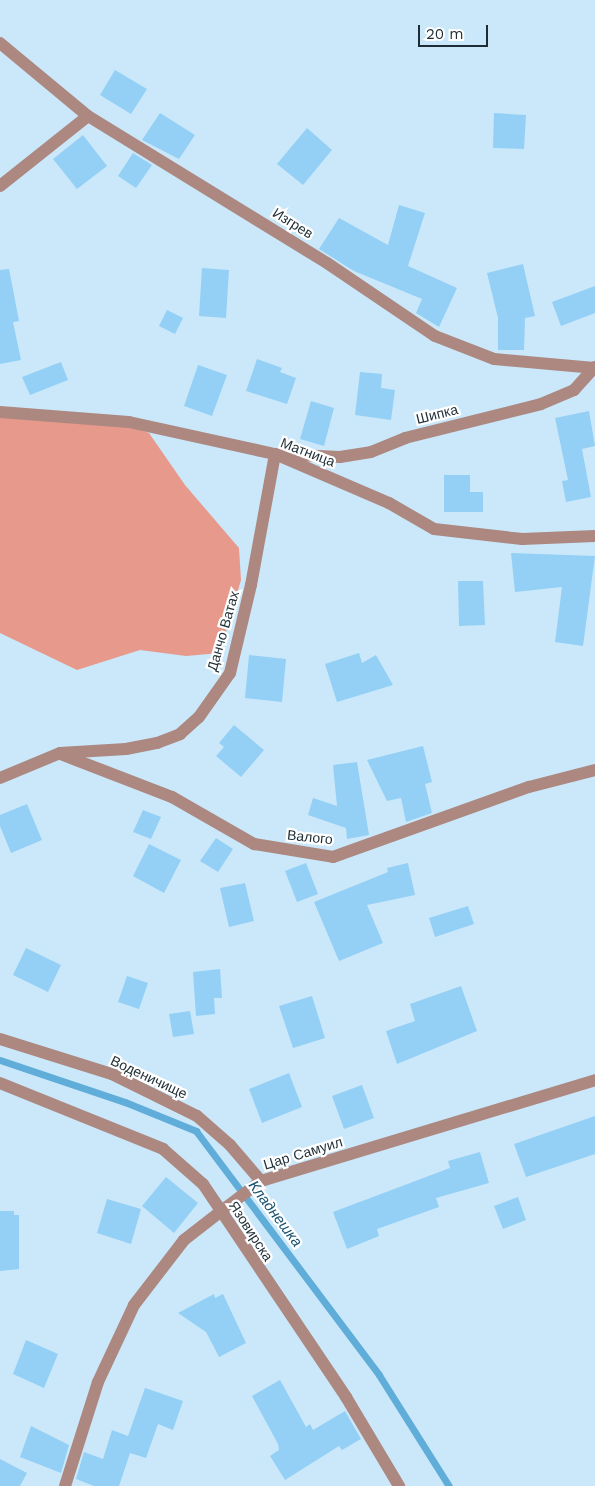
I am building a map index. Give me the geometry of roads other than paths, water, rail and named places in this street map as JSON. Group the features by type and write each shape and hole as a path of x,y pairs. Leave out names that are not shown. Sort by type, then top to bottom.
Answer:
{"street":[{"name":"Изгрев","path":"0,43 88,116 320,258 435,336 494,359 595,367"},
{"path":"0,186 88,116"},
{"name":"Шипка","path":"275,454 340,457 371,452 405,438 541,404 574,390 595,367"},
{"name":"Матница","path":"0,412 129,422 275,454 372,495 434,529 522,539 595,536"},
{"name":"Данчо Ватах","path":"0,778 60,753 126,749 157,743 180,734 215,698 230,673 247,603 275,454"},
{"name":"Валого","path":"60,753 172,797 254,844 332,857 529,787 595,770"},
{"name":"Воденичище","path":"0,1039 112,1074 197,1116 230,1145 261,1181"},
{"name":"Цар Самуил","path":"65,1486 98,1382 134,1305 184,1240 220,1212 261,1181 595,1080"},
{"name":"Язовирска","path":"0,1082 163,1150 203,1184 346,1398 399,1486"}],"waterway":[{"name":"Кладнешка","path":"0,1060 125,1102 196,1131 379,1375 449,1486"}]}
